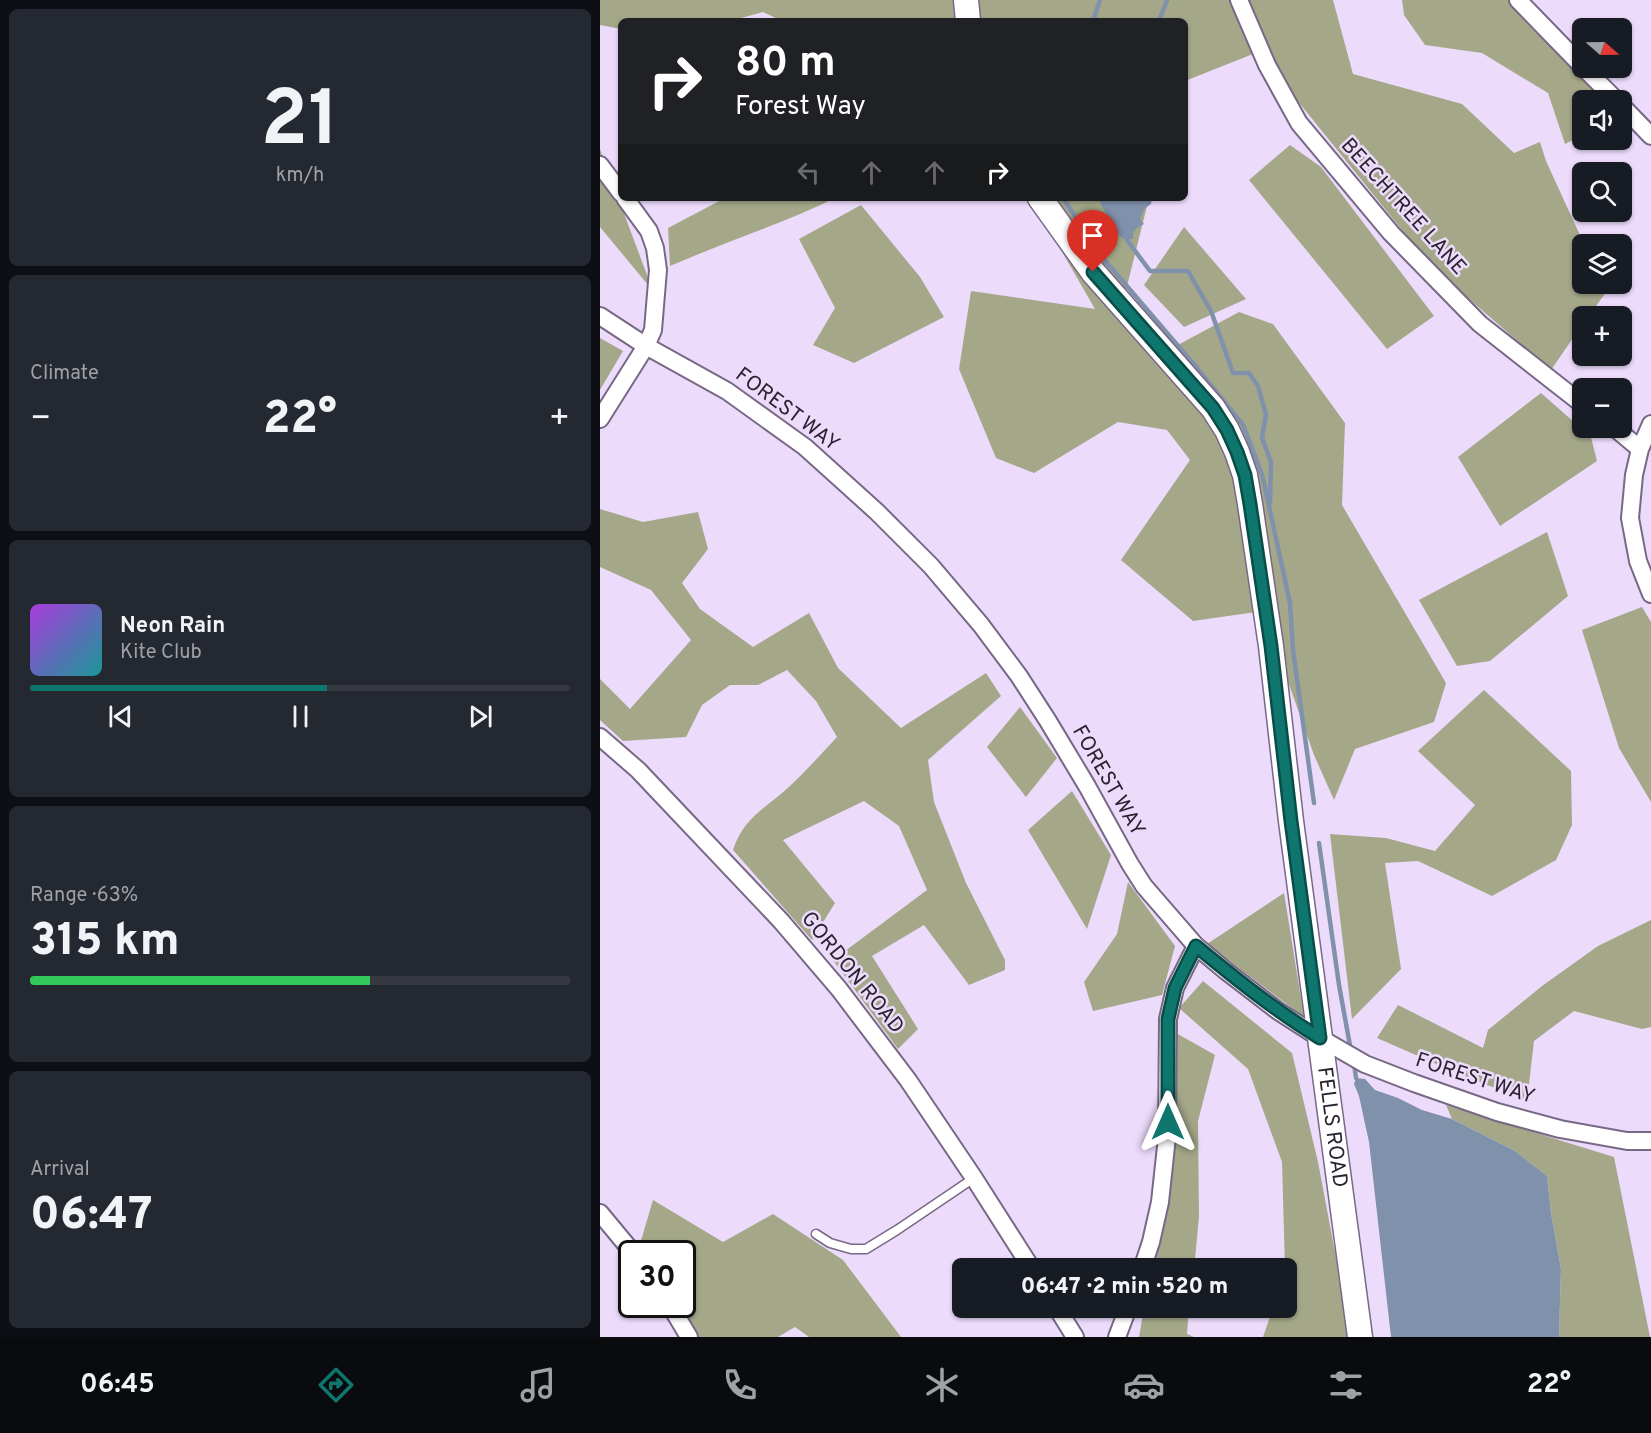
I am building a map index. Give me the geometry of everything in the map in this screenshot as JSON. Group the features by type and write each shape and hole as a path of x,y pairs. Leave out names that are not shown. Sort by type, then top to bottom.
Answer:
{"street":[{"path":"966,0 968,18"},
{"name":"BEECHTREE LANE","path":"1239,0 1267,65 1299,123 1390,233 1480,324 1572,396"},
{"path":"1518,0 1572,56"},
{"path":"1594,78 1606,90"},
{"path":"1632,116 1651,136"},
{"path":"600,165 618,189"},
{"path":"600,419 646,346 653,330 658,270 655,248 649,231 627,201"},
{"name":"FELLS ROAD","path":"1042,201 1093,272 1213,408 1227,430 1245,475 1271,646 1291,821 1329,1044 1360,1337"},
{"name":"FOREST WAY","path":"600,316 646,346 727,391 805,447 878,512 931,566 981,625 1019,676 1087,786 1144,886 1196,946 1226,971 1278,1011 1365,1064 1497,1112 1560,1129 1627,1141 1651,1141"},
{"path":"1651,424 1640,449 1630,518 1638,561 1651,594"},
{"path":"1627,438 1640,449"},
{"name":"GORDON ROAD","path":"600,737 638,770 733,870 781,921 839,989 908,1080 1025,1258"},
{"path":"1146,1258 1160,1202 1165,1159 1168,1122 1168,1019 1175,988 1196,946"},
{"path":"600,1212 623,1240"},
{"path":"678,1318 689,1337"},
{"path":"1063,1318 1075,1337"},
{"path":"1117,1337 1124,1318"}],"lane":[{"path":"816,1234 830,1242 851,1249 866,1249 974,1178"}],"green space":[{"path":"600,0 1333,0 1353,74 1462,104 1514,153 1540,142 1572,222 1579,234 1572,234 1572,294 1605,294 1596,306 1572,306 1572,340 1551,370 1431,266 1258,52 1188,80 1188,18 776,18 763,12 741,18 618,18 618,28 600,25"},
{"path":"1402,0 1509,0 1521,8 1572,64 1572,78 1585,78 1596,90 1572,90 1572,140 1565,144 1548,93 1482,53 1425,45 1404,15"},
{"path":"1290,145 1321,167 1434,316 1387,349 1249,180"},
{"path":"600,149 653,291 600,227"},
{"path":"719,201 828,201 670,266 668,228"},
{"path":"1033,201 1148,201 1122,306 1163,353 1239,312 1273,324 1345,423 1342,505 1446,683 1434,722 1355,749 1334,800 1314,755 1263,611 1193,621 1121,560 1190,460 1167,430 1118,422 1034,473 996,458 959,369 971,291 1095,309"},
{"path":"861,205 920,277 944,317 854,363 813,345 835,308 799,239"},
{"path":"1184,227 1246,299 1184,327 1144,285"},
{"path":"600,338 623,351 600,390"},
{"path":"1541,393 1572,420 1572,438 1591,438 1597,461 1500,526 1458,457"},
{"path":"600,509 643,522 698,512 708,549 682,583 700,609 753,647 809,613 838,668 901,728 986,673 1001,696 928,760 934,802 966,883 1005,960 1005,970 969,985 924,925 872,956 918,1029 898,1049 833,960 927,890 899,826 864,801 783,840 835,903 812,940 733,850 743,829 757,813 791,785 837,737 816,701 787,670 758,685 730,685 702,705 686,737 623,741 600,720 600,679 630,709 691,640 651,590 600,567"},
{"path":"1547,532 1568,596 1490,661 1457,666 1419,600"},
{"path":"1642,607 1651,622 1651,802 1619,748 1582,630"},
{"path":"1484,690 1571,771 1572,825 1556,860 1492,896 1418,861 1385,863 1401,969 1352,1019 1330,834 1386,838 1435,851 1475,805 1418,751"},
{"path":"1020,707 1057,758 1026,797 987,747"},
{"path":"1072,791 1111,855 1087,929 1028,830"},
{"path":"1128,882 1175,946 1162,995 1093,1011 1084,982 1117,934"},
{"path":"1284,893 1304,1017 1207,944"},
{"path":"1651,920 1651,1027 1642,1029 1574,1011 1534,1041 1527,1101 1377,1038 1398,1005 1483,1048 1488,1030 1542,986 1598,946"},
{"path":"1203,981 1292,1053 1318,1162 1351,1337 1263,1337 1270,1318 1297,1318 1297,1258 1285,1258 1282,1162 1248,1069 1179,1008"},
{"path":"1176,1033 1215,1055 1198,1121 1199,1217 1195,1258 1153,1258 1176,1122"},
{"path":"1446,1105 1614,1157 1650,1337 1559,1337 1561,1269 1547,1176 1515,1151 1452,1119"},
{"path":"653,1200 723,1242 773,1214 843,1260 901,1337 809,1337 795,1327 778,1337 681,1337 670,1318 696,1318 696,1240 641,1240"},
{"path":"1142,1318 1188,1318 1187,1334 1194,1337 1139,1337"}],"water":[{"path":"1099,201 1152,201 1144,209 1140,219 1144,224 1134,231 1133,239 1124,239 1117,232"},
{"path":"1356,1078 1365,1079 1375,1090 1422,1110 1452,1119 1515,1151 1547,1176 1561,1269 1559,1337 1391,1337 1369,1142 1359,1096 1354,1084"}],"waterway":[{"path":"1094,18 1100,0"},
{"path":"1160,18 1167,0"},
{"path":"1065,201 1102,257 1243,425 1262,474 1290,603 1293,650 1314,803"},
{"path":"1127,240 1150,271 1188,271 1211,311 1233,373 1249,373 1258,386 1266,415 1262,438 1271,462 1270,503"},
{"path":"1319,843 1339,985 1351,1051"},
{"path":"1354,1063 1356,1078"}],"route":[{"path":"1093,272 1213,408 1227,430 1245,475 1271,646 1291,821 1320,1038 1278,1011 1196,946 1175,988 1168,1019 1168,1122"}]}
